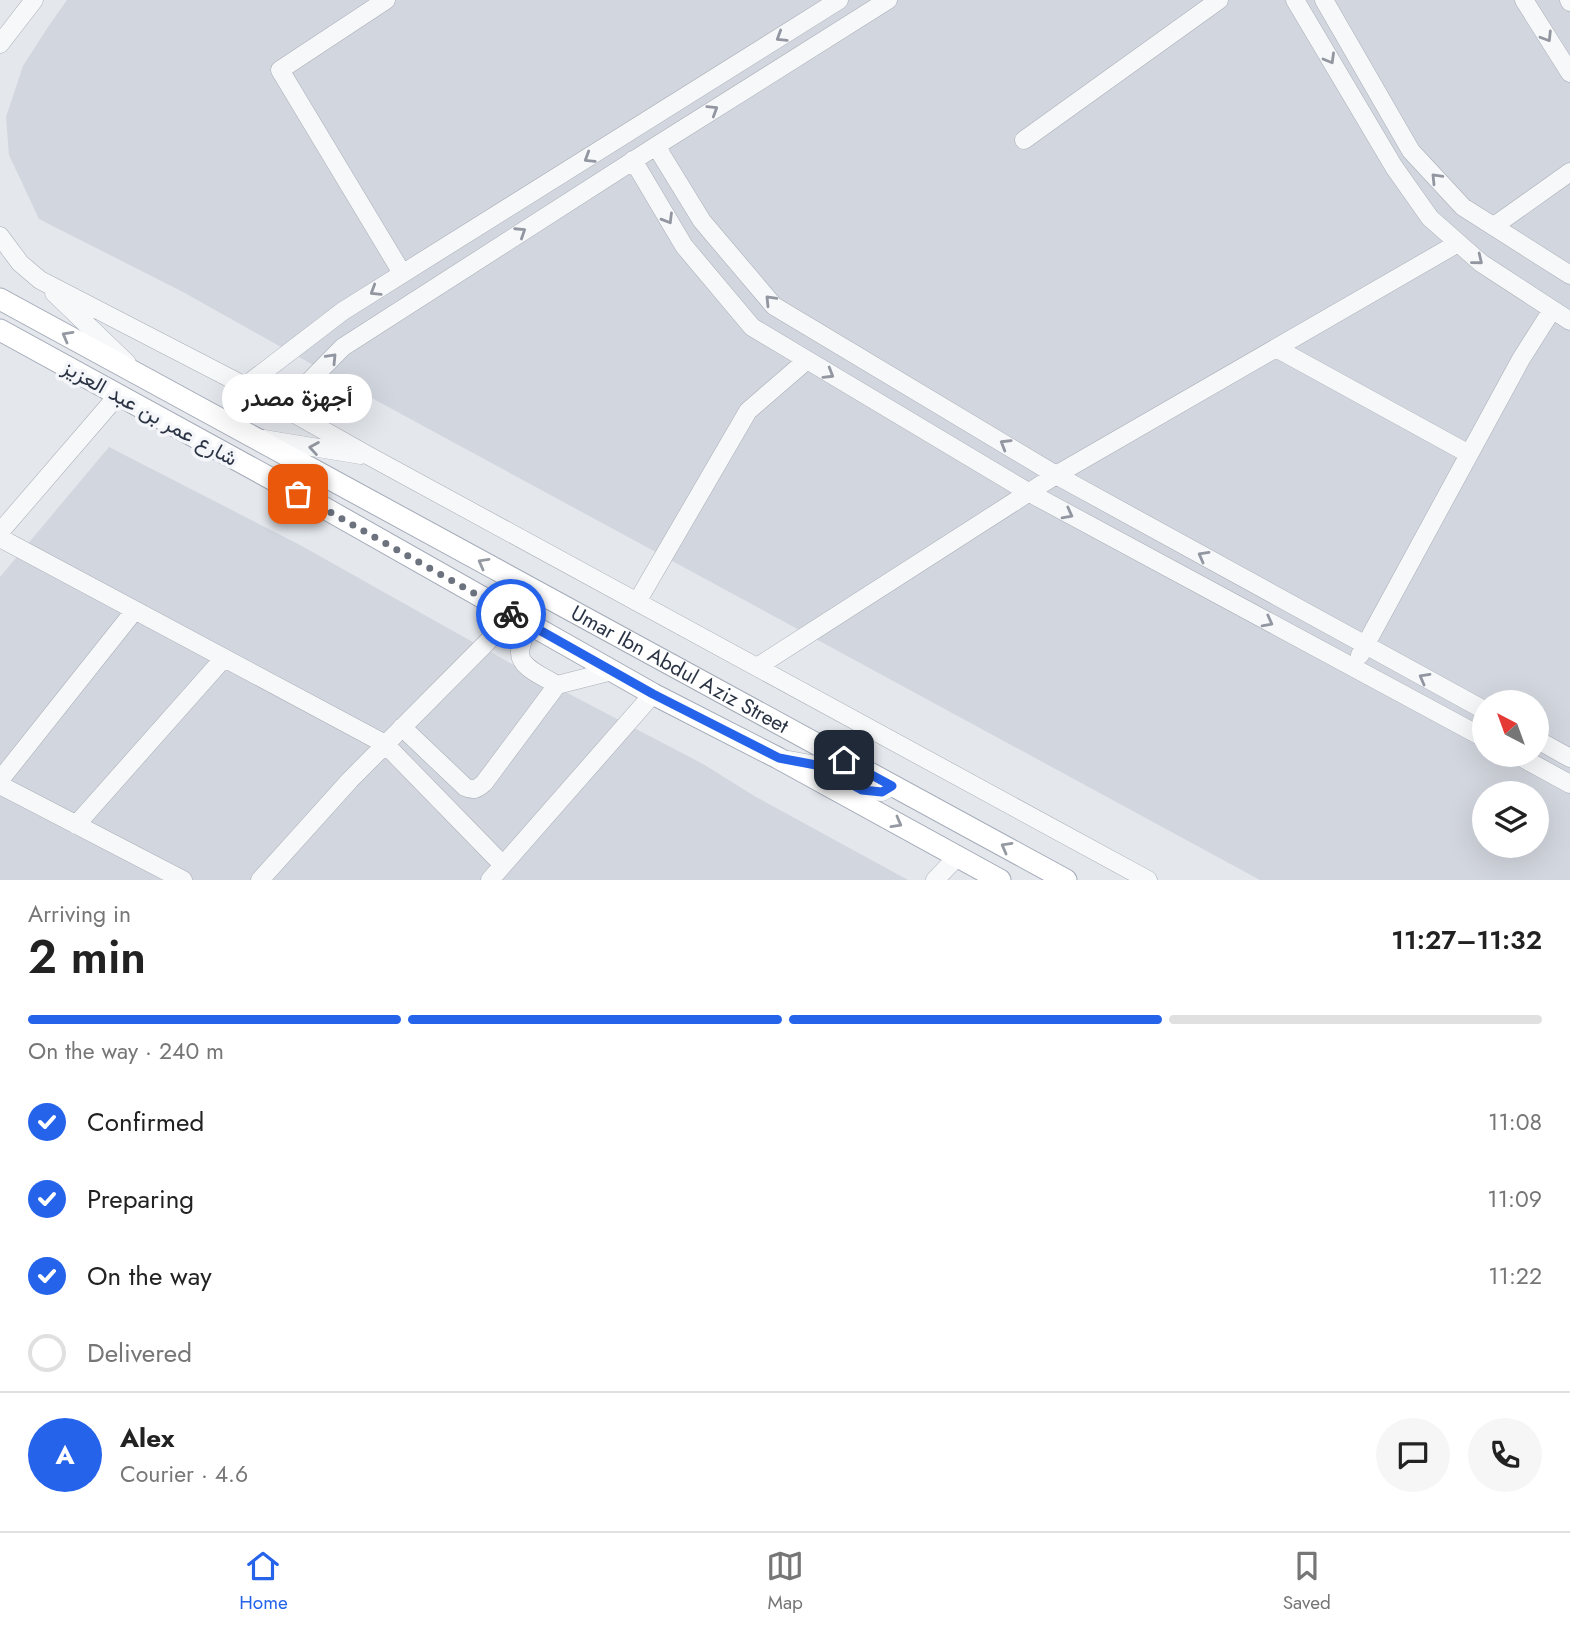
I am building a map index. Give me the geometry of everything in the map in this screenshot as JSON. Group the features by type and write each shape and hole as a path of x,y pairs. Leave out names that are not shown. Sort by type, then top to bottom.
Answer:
{"main road":[{"name":"شارع عمر بن عبد العزيز","path":"0,299 256,438"},
{"name":"شارع عمر بن عبد العزيز","path":"0,330 653,694 779,758 1000,880"},
{"path":"117,395 133,384 181,408 220,419"},
{"name":"Umar Ibn Abdul Aziz Street","path":"256,438 1066,880"}],"street":[{"path":"0,44 34,0"},
{"path":"386,0 280,70 402,273"},
{"path":"245,386 343,310 839,0"},
{"path":"284,407 343,347 888,0"},
{"path":"1024,140 1219,0"},
{"path":"1295,0 1394,167 1430,218 1481,263 1570,321"},
{"path":"1524,0 1570,73"},
{"path":"1330,2 1411,151 1463,207 1570,275"},
{"path":"656,146 702,221 774,306 1056,475 1472,703"},
{"path":"633,160 684,246 752,327 1028,492 1472,731"},
{"path":"1494,226 1570,172"},
{"path":"0,236 20,263 140,375"},
{"path":"757,667 1056,475 1458,243"},
{"path":"40,280 284,407 1148,880"},
{"path":"0,289 22,312"},
{"path":"1353,667 1521,359 1552,310"},
{"path":"1276,348 1469,454"},
{"path":"637,602 748,411 807,360"},
{"path":"0,532 117,395"},
{"path":"256,438 371,457"},
{"path":"0,538 385,744 503,865"},
{"path":"135,610 0,783 183,880"},
{"path":"521,620 520,650 524,664 556,685"},
{"path":"260,880 402,727 521,620"},
{"path":"76,825 224,657"},
{"path":"402,727 465,788 478,789 556,685 612,671"},
{"path":"490,880 653,694"},
{"path":"1549,746 1570,758"},
{"path":"779,758 816,765 862,790 882,792 892,786"},
{"path":"1539,767 1570,784"},
{"path":"935,880 958,856"}],"shaded area":[{"path":"67,0 1570,0 1570,880 1260,880 381,403 183,292 39,219 9,155 6,117 23,66"},
{"path":"109,447 300,545 510,663 703,764 756,797 908,880 0,880 0,577"}],"way so far":[{"path":"298,494 511,614"}],"place":[{"name":"أجهزة مصدر","path":"298,494"}],"route":[{"path":"511,614 653,694 779,758 816,765 862,790 882,792 892,786 844,760"}]}
